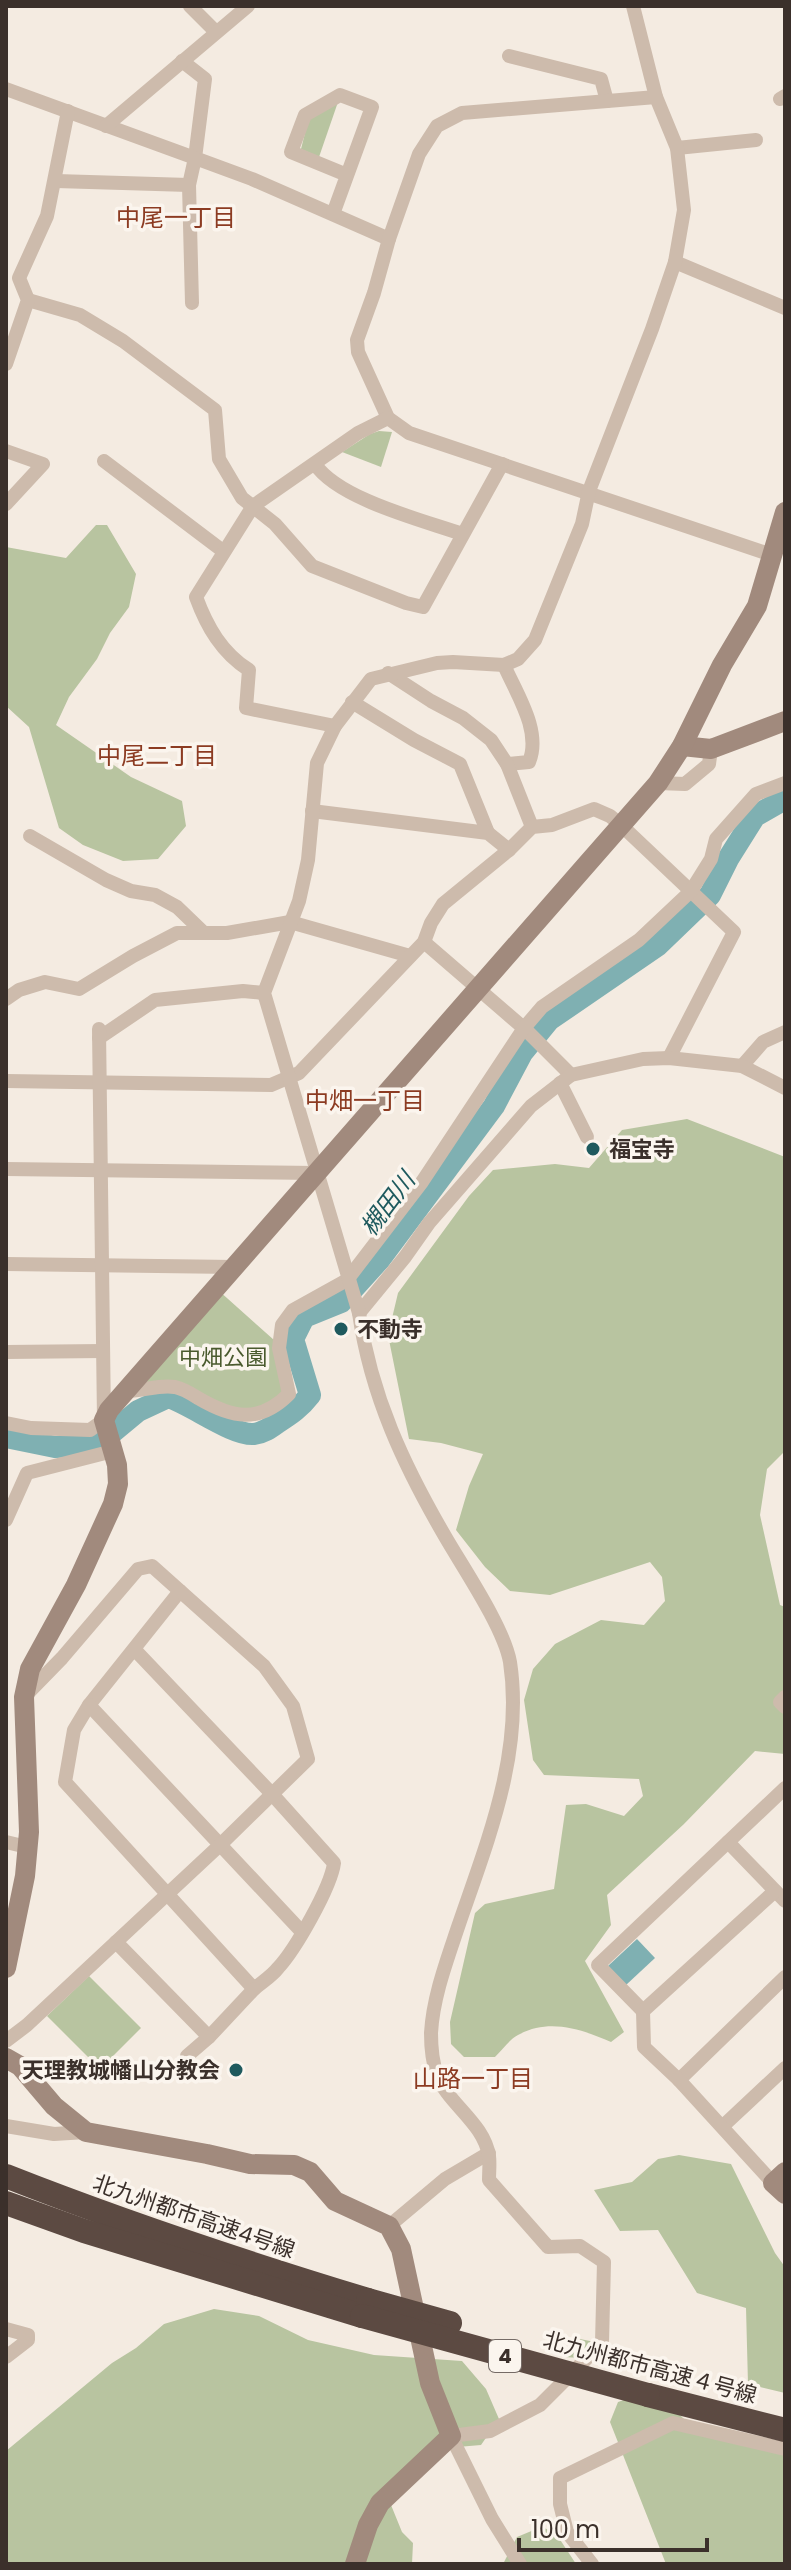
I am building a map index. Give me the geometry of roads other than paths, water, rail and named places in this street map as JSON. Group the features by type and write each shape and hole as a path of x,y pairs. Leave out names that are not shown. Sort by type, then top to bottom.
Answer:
{"highway":[{"name":"北九州都市高速4号線","path":"6,2176 96,2212 365,2308"},
{"name":"北九州都市高速4号線","path":"6,2203 99,2236 365,2308"},
{"name":"北九州都市高速４号線","path":"365,2308 649,2387 785,2430"},
{"name":"北九州都市高速４号線","path":"649,2387 785,2413"}],"street":[{"path":"190,6 216,32"},
{"path":"106,126 248,6"},
{"path":"355,2564 368,2525 380,2503 451,2436 490,2431 540,2405 602,2343 604,2262 580,2246 548,2247 489,2180 489,2153 477,2128 438,2077 431,2047 432,2030 449,1953 507,1770 515,1713 510,1660 483,1602 431,1512 378,1399 364,1351 357,1308 264,993 305,879 317,763 335,726 371,679 388,673 453,662 504,665 518,659 535,640 582,524 589,491 675,262 684,210 677,148 656,97 633,6"},
{"path":"509,56 601,79 607,101"},
{"path":"182,61 205,79 189,185 192,303"},
{"path":"6,89 252,179 389,239"},
{"path":"333,214 372,107 340,95 305,115 291,152 347,175"},
{"path":"656,97 462,113 437,126 419,154 389,239 357,340 358,352 388,418 409,433 772,555"},
{"path":"6,364 28,300 19,278 47,216 68,111"},
{"path":"677,148 756,140"},
{"path":"56,181 189,185"},
{"path":"675,262 785,308"},
{"path":"28,300 80,315 123,341 215,410 219,459 242,498 275,524 312,566 361,587 423,607 502,464"},
{"path":"335,726 246,708 249,670 235,661 219,643 203,617 196,597 253,506 358,433 388,418"},
{"path":"6,451 43,464 6,504"},
{"path":"104,461 223,551"},
{"path":"315,464 323,476 372,503 462,534"},
{"path":"6,1520 27,1473 109,1436 125,1391 658,783 682,746 722,665 757,606 785,512"},
{"path":"504,665 533,735 534,752 529,762 507,764"},
{"path":"388,673 463,718 491,740 507,764 532,827"},
{"path":"352,702 460,764 488,833 509,850"},
{"path":"682,746 711,749 785,721"},
{"path":"658,783 685,784 709,764 711,749"},
{"path":"125,1391 173,1386 233,1414 252,1417 277,1406 289,1394 279,1348 282,1325 293,1310 347,1280 422,1182 542,1007 699,899 716,839 756,794 785,783"},
{"path":"6,1081 271,1085 289,1079 299,1073 424,942 443,904 532,827 552,825 594,809 621,825 734,932 669,1058"},
{"path":"312,811 488,833"},
{"path":"30,836 106,880 131,891 155,895 177,907 203,932"},
{"path":"6,999 19,990 45,982 79,989 91,987 133,956 177,933 227,933 290,922 410,956"},
{"path":"424,942 540,1043 566,1079 587,1137"},
{"path":"6,1968 18,1918 27,1847 24,1697 30,1669 76,1585 113,1504 118,1484 109,1436 103,1351 99,1034 155,1000 243,991 264,993"},
{"path":"742,1066 763,1042 785,1032"},
{"path":"357,1308 531,1106 566,1079 643,1059 669,1058 742,1066 785,1088"},
{"path":"6,1169 316,1173"},
{"path":"6,1264 233,1267"},
{"path":"6,1352 103,1351"},
{"path":"6,1423 31,1428 90,1430 109,1436"},
{"path":"6,2041 220,1845 308,1759 293,1706 264,1666 152,1566 138,1569 62,1658 24,1697"},
{"path":"180,1591 89,1705 74,1730 65,1782 254,1989"},
{"path":"135,1650 334,1863 332,1877 278,1970 254,1989 187,2056"},
{"path":"785,1697 780,1702 785,1707"},
{"path":"89,1705 302,1932"},
{"path":"781,2183 644,2047 643,2011 598,1965 785,1788"},
{"path":"773,1799 785,1811"},
{"path":"6,1842 27,1847"},
{"path":"643,2011 780,1896 728,1842"},
{"path":"116,1942 209,2037"},
{"path":"679,2080 785,1977"},
{"path":"6,2058 20,2066 54,2106 86,2132"},
{"path":"723,2126 785,2068"},
{"path":"6,2126 54,2134 86,2132 250,2164 294,2165 310,2172 335,2201 389,2226 401,2249 430,2383 451,2436 492,2519 520,2564"},
{"path":"389,2226 445,2179 489,2153"},
{"path":"6,2329 28,2335 28,2340 6,2357"},
{"path":"592,2564 567,2532 560,2504 560,2478 673,2423 785,2449"}],"water":[{"path":"637,1939 655,1958 626,1985 608,1966"}],"waterway":[{"name":"槻田川","path":"6,1437 55,1447 97,1445 138,1411 168,1397 235,1430 254,1434 272,1427 303,1404 310,1395 293,1339 304,1317 341,1302 380,1259 494,1106 522,1053 549,1020 657,946 710,895 755,816 785,799"}],"place":[{"name":"福宝寺","path":"593,1149"},
{"name":"不動寺","path":"341,1329"},
{"name":"天理教城幡山分教会","path":"236,2070"}],"district":[{"name":"中尾一丁目","path":"176,218"},
{"name":"中尾二丁目","path":"157,756"},
{"name":"中畑一丁目","path":"365,1101"},
{"name":"山路一丁目","path":"473,2079"}],"park label":[{"name":"中畑公園","path":"223,1357"}]}
